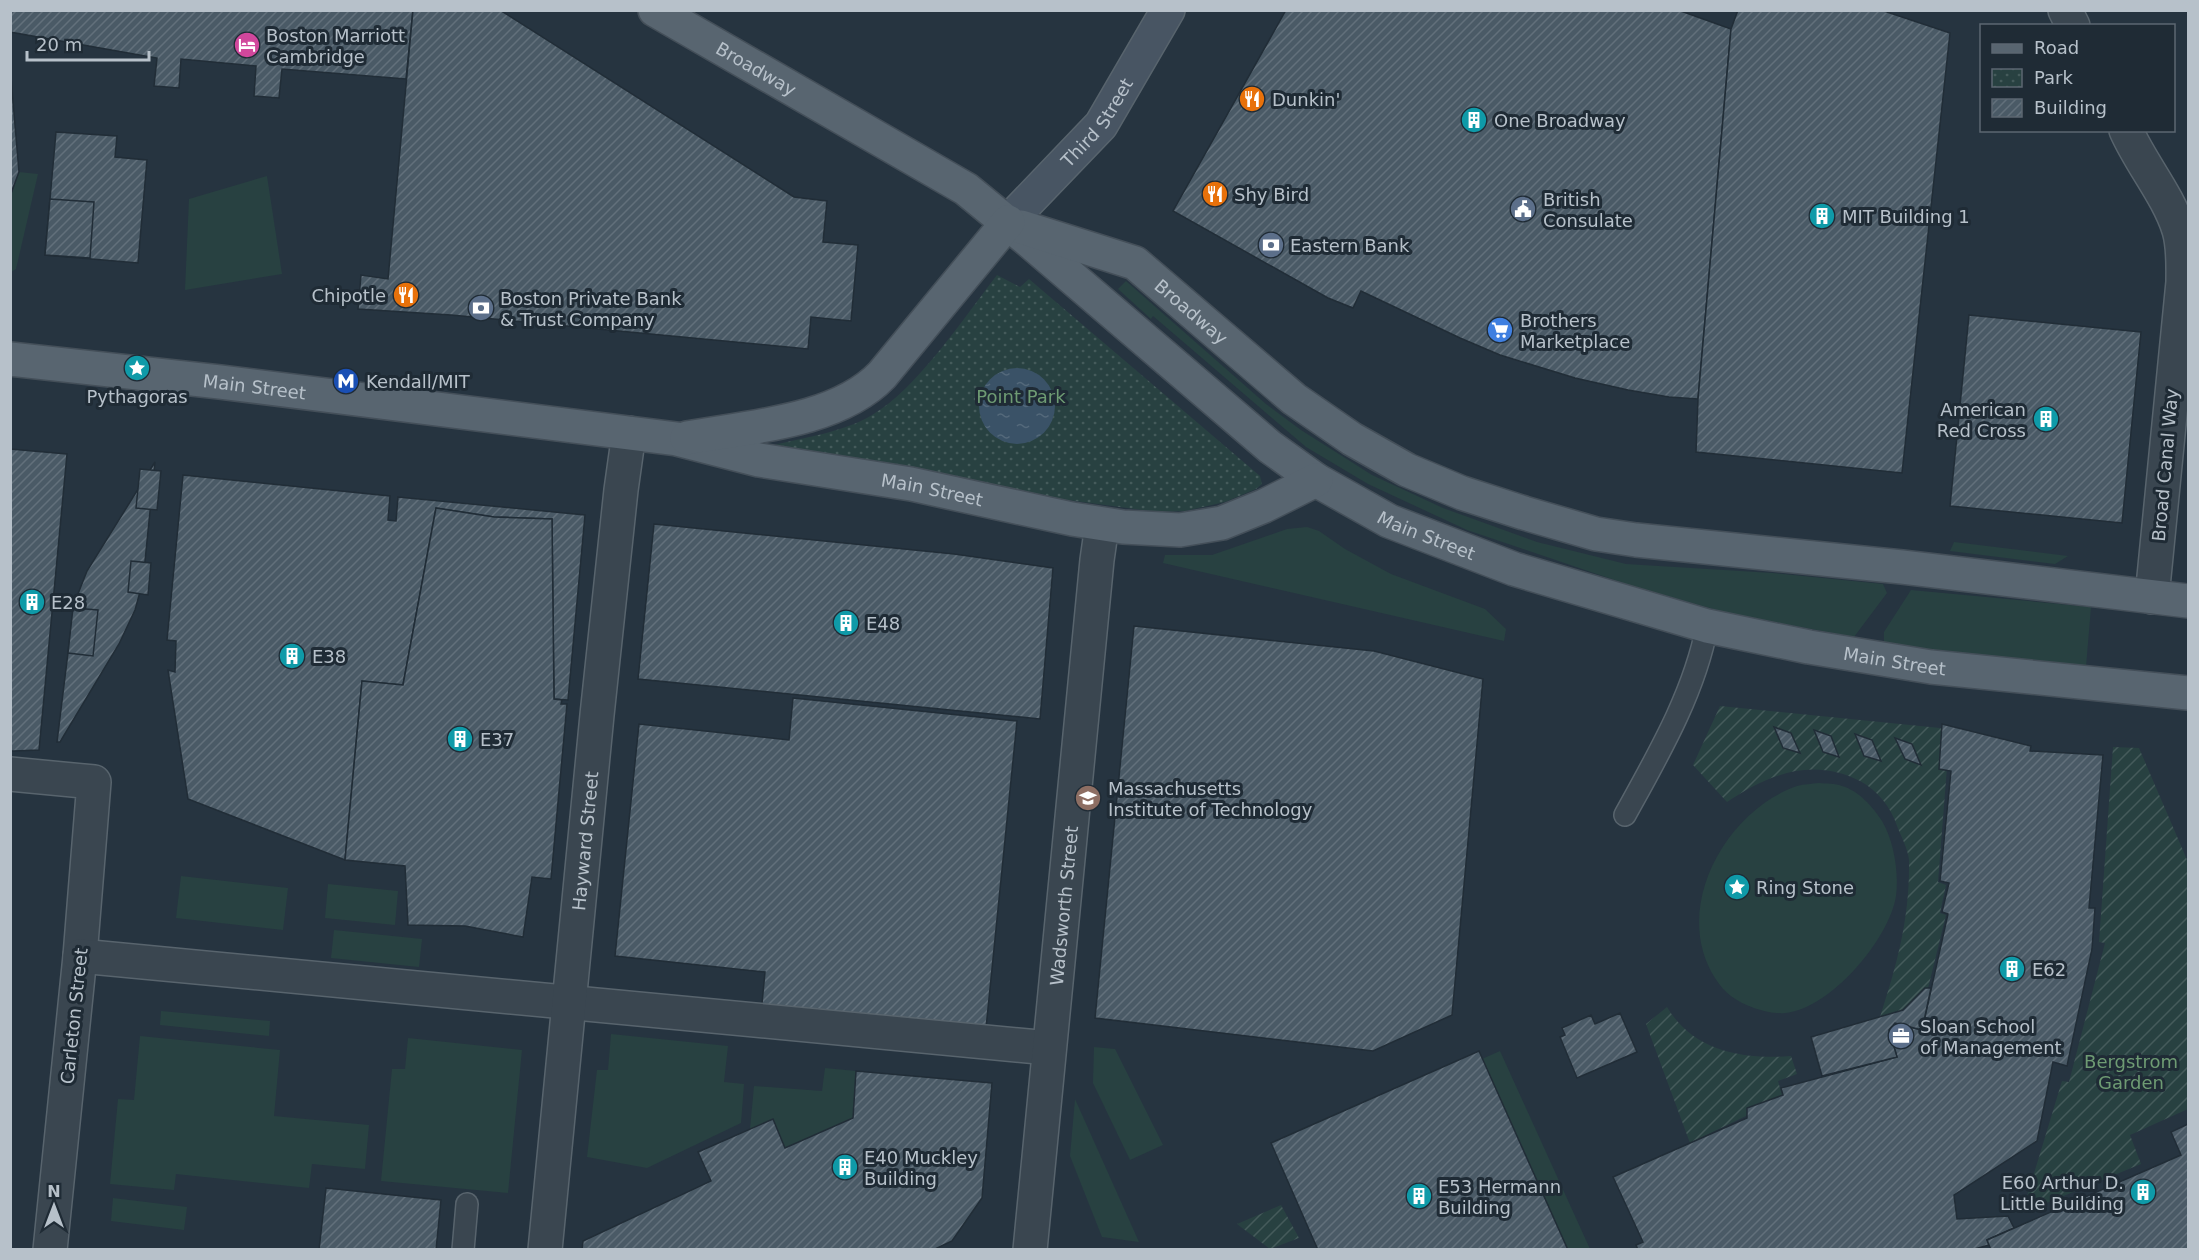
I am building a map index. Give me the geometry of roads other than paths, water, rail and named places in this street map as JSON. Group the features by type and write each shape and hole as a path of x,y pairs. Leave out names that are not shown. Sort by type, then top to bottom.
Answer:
{"main road":[{"name":"Broadway","path":"655,10 955,182 1008,222 1250,430 1316,480"},
{"name":"Third Street","path":"1008,222 1101,125 1168,10"},
{"name":"Broadway","path":"1008,222 1135,263 1274,384 1352,439 1407,470 1462,493 1596,534 2152,597"},
{"name":"Main Street","path":"677,439 798,417 833,405 866,389 882,375 1008,222"},
{"name":"Main Street","path":"10,359 220,382 677,439 759,460 921,486 1102,525 1164,530 1198,528 1251,513 1316,480 1389,521 1444,543 1514,569 1707,626 1809,647 1931,667 2188,693"},
{"path":"2152,597 2188,601"}],"street":[{"path":"2065,10 2072,24"},
{"name":"Broad Canal Way","path":"2127,132 2173,214 2179,231 2186,269 2152,597"},
{"name":"Hayward Street","path":"545,1250 591,776 629,433"},
{"name":"Wadsworth Street","path":"1030,1250 1048,1048 1102,525"},
{"name":"Carleton Street","path":"10,774 94,782 80,956 50,1250"},
{"path":"80,956 1048,1048"}],"lane":[{"path":"1625,816 1667,738 1702,650 1707,626"},
{"path":"463,1250 468,1204"}],"water":[{"path":"1017,368 1031,371 1044,379 1052,392 1055,406 1052,420 1044,433 1031,441 1017,444 1003,441 990,433 982,420 979,406 982,392 990,379 1003,371"}],"place":[{"name":"Boston Marriott Cambridge","path":"247,45"},
{"name":"Dunkin'","path":"1252,99"},
{"name":"One Broadway","path":"1474,120"},
{"name":"Shy Bird","path":"1215,194"},
{"name":"British Consulate","path":"1523,209"},
{"name":"MIT Building 1","path":"1822,216"},
{"name":"Eastern Bank","path":"1271,245"},
{"name":"Chipotle","path":"406,295"},
{"name":"Boston Private Bank & Trust Company","path":"481,308"},
{"name":"Brothers Marketplace","path":"1500,330"},
{"name":"Pythagoras","path":"137,368"},
{"name":"Kendall/MIT","path":"346,381"},
{"name":"American Red Cross","path":"2046,419"},
{"name":"E28","path":"32,602"},
{"name":"E48","path":"846,623"},
{"name":"E38","path":"292,656"},
{"name":"E37","path":"460,739"},
{"name":"Massachusetts Institute of Technology","path":"1088,798"},
{"name":"Ring Stone","path":"1737,887"},
{"name":"E62","path":"2012,969"},
{"name":"Sloan School of Management","path":"1901,1036"},
{"name":"E40 Muckley Building","path":"845,1167"},
{"name":"E60 Arthur D. Little Building","path":"2143,1192"},
{"name":"E53 Hermann Building","path":"1419,1196"}],"park label":[{"name":"Point Park","path":"1021,396"},
{"name":"Bergstrom Garden","path":"2131,1071"}]}
